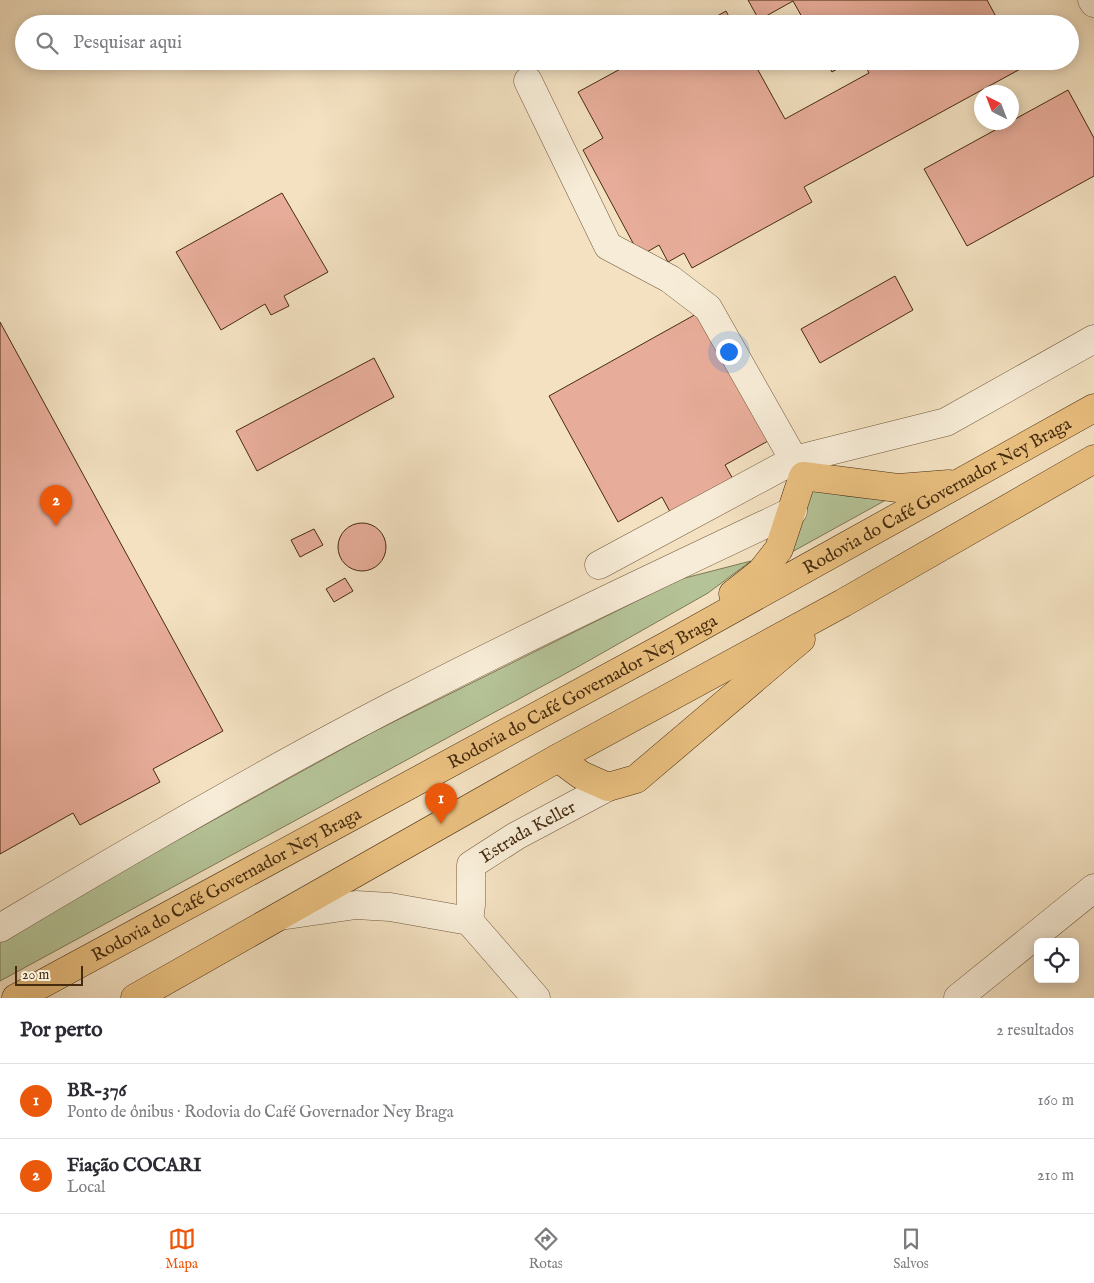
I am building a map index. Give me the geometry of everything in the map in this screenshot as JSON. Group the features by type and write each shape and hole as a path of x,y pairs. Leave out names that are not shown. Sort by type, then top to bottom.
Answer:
{"highway":[{"name":"Rodovia do Café Governador Ney Braga","path":"16,998 668,645 1094,408"},
{"path":"135,998 558,758 843,603 1094,459"},
{"path":"668,645 761,572 779,549 794,510 799,468 898,488 958,484"},
{"path":"558,758 587,778 608,787 636,779 843,603"}],"street":[{"path":"528,81 608,246 670,279 708,308 799,468"},
{"path":"599,565 799,468 946,422 1094,339"},
{"path":"0,928 147,840 399,702 794,510"},
{"name":"Estrada Keller","path":"469,920 470,864 516,836 608,787"},
{"path":"958,998 1094,888"},
{"path":"280,916 356,905 390,907 469,920 536,998"}],"green space":[{"path":"810,488 846,496 886,500 781,558"},
{"path":"751,561 708,593 574,669 0,981 0,938 373,732 681,579"}],"building":[{"path":"748,0 987,0 995,15 801,15 793,1 768,15 756,15"},
{"path":"726,11 728,15 719,15"},
{"path":"618,70 758,70 785,119 869,73 868,70 1018,70 991,85 974,85 974,94 804,187 812,202 692,268 684,253 668,262 659,245 640,256 583,150 603,138 578,92"},
{"path":"1068,90 1094,138 1094,176 967,246 924,169 995,130 1019,130 1019,117"},
{"path":"282,193 328,272 284,296 289,306 271,315 265,304 221,330 176,252"},
{"path":"895,276 913,310 820,363 801,329"},
{"path":"698,313 768,441 725,465 737,486 675,521 662,497 618,522 549,396"},
{"path":"0,322 223,731 153,769 160,782 80,825 73,813 0,854"},
{"path":"374,358 394,397 257,471 236,431"},
{"path":"357,523 367,523 379,530 386,542 386,552 379,564 367,571 357,571 349,567 342,560 338,552 338,542 342,534 349,527"},
{"path":"314,529 323,545 300,557 291,540"},
{"path":"345,578 353,591 334,602 326,589"}],"place":[{"name":"Fiação COCARI","path":"56,526"},
{"name":"BR-376","path":"441,824"}]}
